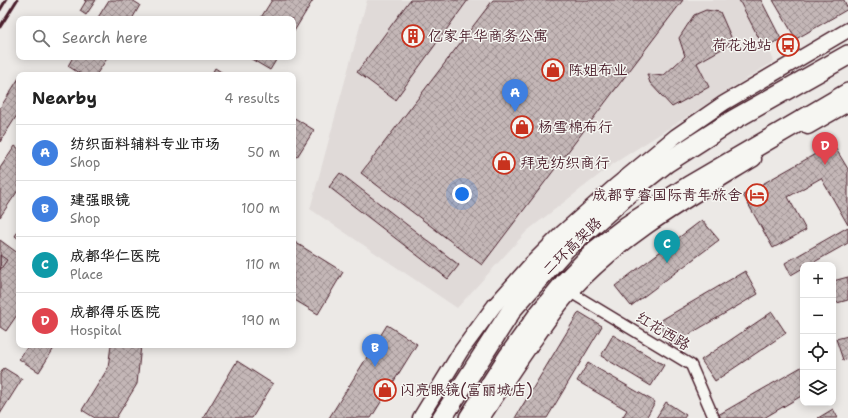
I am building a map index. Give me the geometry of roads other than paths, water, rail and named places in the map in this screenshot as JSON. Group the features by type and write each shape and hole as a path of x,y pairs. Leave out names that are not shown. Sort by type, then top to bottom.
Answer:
{"highway":[{"path":"666,163 705,125 848,40"},
{"name":"二环高架路","path":"442,418 513,308 566,248 666,163 732,120 848,55"},
{"name":"二环高架路","path":"469,418 508,357 539,314 566,281 596,250 627,226 689,186 848,92"}],"main road":[{"path":"420,418 461,351 494,306 532,263 563,232 614,187 676,136 724,103 848,30"},
{"path":"482,418 553,313 570,292 625,242 664,215 753,159 848,104"}],"street":[{"name":"红花西路","path":"570,292 691,365 714,418"}],"railway":[{"path":"0,10 6,0"},
{"path":"0,27 17,0"}],"place":[{"name":"亿家年华商务公寓","path":"413,36"},
{"name":"荷花池站","path":"788,45"},
{"name":"陈姐布业","path":"553,70"},
{"name":"纺织面料辅料专业市场","path":"515,112"},
{"name":"杨雪棉布行","path":"522,127"},
{"name":"拜克纺织商行","path":"504,163"},
{"name":"成都得乐医院","path":"825,165"},
{"name":"成都亨睿国际青年旅舍","path":"757,195"},
{"name":"成都华仁医院","path":"667,263"},
{"name":"建强眼镜","path":"375,367"},
{"name":"闪亮眼镜(富丽城店)","path":"385,390"}]}
